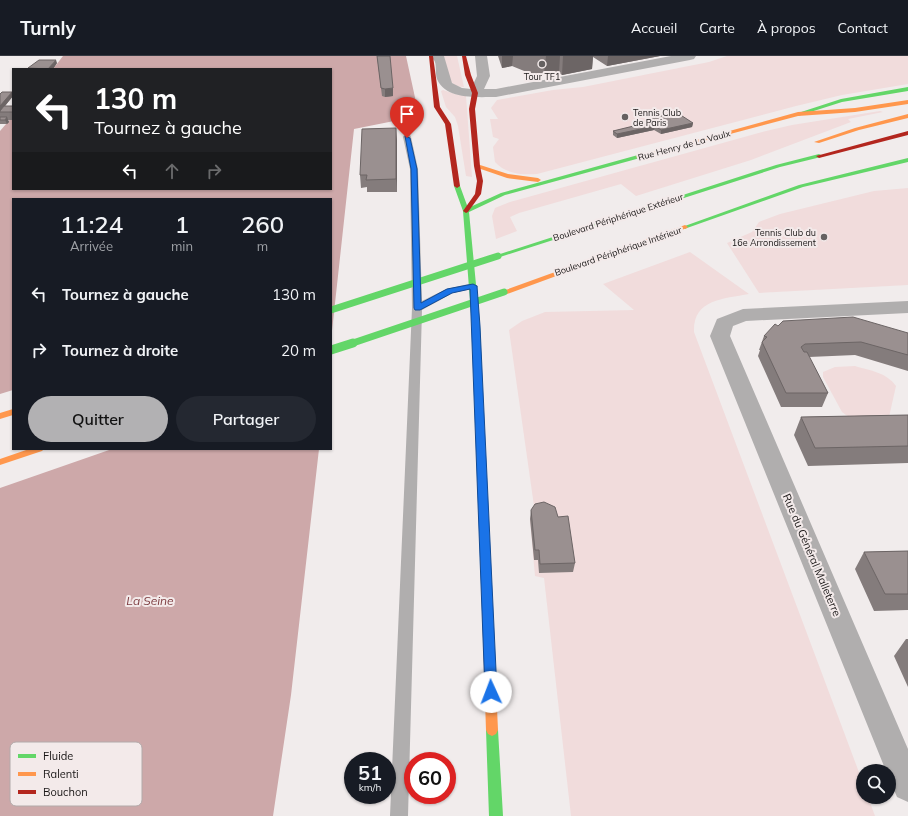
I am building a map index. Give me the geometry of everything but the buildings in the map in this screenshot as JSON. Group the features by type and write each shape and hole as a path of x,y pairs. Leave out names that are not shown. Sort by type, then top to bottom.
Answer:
{"main road":[{"path":"431,56 437,107 448,124 455,181 466,211 473,286 476,326 496,816"},
{"path":"464,56 468,75 475,93 472,109 477,166 480,180 478,194 466,211"},
{"path":"798,114 842,101 908,89"},
{"name":"Rue Henry de La Vaulx","path":"466,211 503,194 798,114 856,110 908,102"},
{"path":"778,166 812,144 857,129 908,116"},
{"name":"Boulevard Périphérique Extérieur","path":"332,310 778,166 908,133"},
{"name":"Boulevard Périphérique Intérieur","path":"332,350 504,292 801,186 908,160"},
{"path":"477,166 495,174 522,179 553,180"},
{"path":"801,186 870,179"},
{"path":"0,416 12,412"},
{"path":"0,462 36,450"}],"street":[{"path":"435,56 439,58 443,76 447,85 455,89 475,93 496,93 696,57"},
{"path":"475,93 480,86 485,73 481,56"},
{"path":"588,81 696,57"},
{"path":"484,78 510,85 538,85"},
{"path":"861,310 908,307"},
{"path":"861,310 874,325"},
{"name":"Rue du Général Malleterre","path":"861,310 743,315 724,323 720,336 908,786"}],"lane":[{"path":"399,816 417,308 414,169 407,138"},
{"path":"417,308 450,291 473,286"}],"shaded area":[{"path":"444,56 457,56 464,87 454,84 448,77"},
{"name":"Tennis Club de Paris","path":"727,56 908,56 908,84 842,95 796,106 537,174 514,173 504,169 495,162 493,147 499,139 493,137 490,119 498,119 491,108 497,100 553,90 583,87 709,62"},
{"path":"443,90 466,96 472,177 466,176 458,126 455,117 446,107 441,91"},
{"path":"880,111 883,112 848,119 851,122 751,160 636,196 621,184 519,213 510,217 517,231 496,239 492,216 495,208 510,202 766,131 792,125"},
{"name":"Tennis Club du 16e Arrondissement","path":"908,188 908,285 759,293 727,243 752,232 759,222 780,214 874,191"},
{"path":"690,252 749,294 711,302 699,313 695,321 694,332 856,764 856,804 871,804 875,816 571,816 544,578 535,576 530,517 535,513 509,330 522,321 545,312 634,310 603,284"},
{"path":"855,366 883,375 892,381 896,386 889,417 854,419 842,412 823,377 823,372 835,367"}],"water":[{"name":"La Seine","path":"63,56 406,56 419,116 354,129 332,331 332,198 12,198 12,450 319,450 291,695 273,816 0,816 0,131 12,117 12,190 332,190 332,68 54,68"}],"pier":[{"path":"12,390 12,450 109,450 0,488 0,394"}],"traffic: fast":[{"path":"798,114 841,101 908,89"},
{"path":"498,256 778,166 819,156"},
{"path":"466,211 503,194 638,157"},
{"path":"685,227 801,186 908,160"},
{"path":"457,186 466,211 476,326 479,402"},
{"path":"332,310 498,256"},
{"path":"332,350 504,292"},
{"path":"492,730 496,816"}],"traffic: slow":[{"path":"638,157 798,114 855,110 908,102"},
{"path":"817,142 857,129 908,116"},
{"path":"477,166 507,176 538,180"},
{"path":"504,292 685,227"},
{"path":"479,402 492,730"},
{"path":"0,416 12,412"},
{"path":"0,462 36,450"}],"traffic: jam":[{"path":"431,56 437,107 448,124 457,186"},
{"path":"464,56 468,75 475,93 472,109 477,166 480,181 478,194 466,211"},
{"path":"819,156 908,133"}],"place":[{"name":"Tour TF1","path":"542,64"},
{"name":"Tennis Club de Paris","path":"625,117"},
{"name":"Tennis Club du 16e Arrondissement","path":"824,237"}],"route":[{"path":"407,138 414,169 417,308 450,291 473,286 476,326 491,692"}]}
